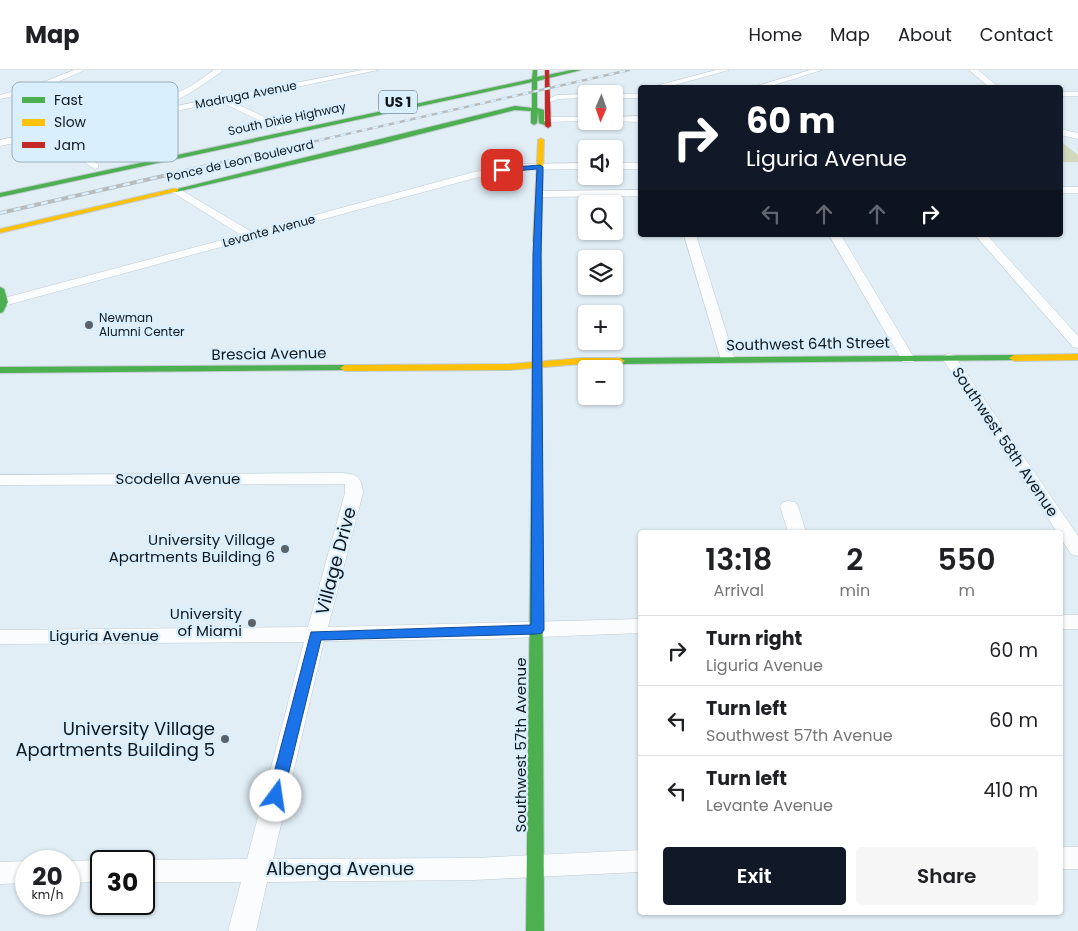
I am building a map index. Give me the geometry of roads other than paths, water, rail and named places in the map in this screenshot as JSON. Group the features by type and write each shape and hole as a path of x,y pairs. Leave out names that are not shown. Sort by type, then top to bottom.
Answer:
{"main road":[{"name":"South Dixie Highway","path":"178,148 542,73 579,70"},
{"name":"South Dixie Highway","path":"178,156 542,73"},
{"name":"Southwest 57th Avenue","path":"542,73 548,96 548,137 541,140 534,137 534,114 542,73"},
{"name":"Ponce de Leon Boulevard","path":"0,231 515,108 534,114"},
{"path":"534,114 541,110 541,122 548,123"},
{"path":"256,139 279,127 324,124"},
{"name":"Southwest 57th Avenue","path":"535,931 538,194 541,140"},
{"name":"South Dixie Highway","path":"0,186 114,162"},
{"name":"South Dixie Highway","path":"0,195 152,162"},
{"path":"65,181 95,166 143,164"},
{"path":"0,289 1,305"},
{"name":"Southwest 64th Street","path":"538,365 581,361 1078,357"},
{"name":"Brescia Avenue","path":"0,370 510,367 538,365"}],"street":[{"path":"54,82 80,70"},
{"name":"Madruga Avenue","path":"178,95 194,88 219,70"},
{"path":"334,70 351,74"},
{"name":"Madruga Avenue","path":"178,108 374,70"},
{"path":"664,85 725,70"},
{"path":"765,85 818,70"},
{"path":"972,70 992,85"},
{"path":"0,86 10,95"},
{"path":"194,88 279,127"},
{"path":"623,94 638,90"},
{"path":"1063,94 1078,94"},
{"path":"0,97 10,95"},
{"path":"548,96 578,96"},
{"path":"623,96 638,96"},
{"path":"623,120 638,120"},
{"path":"548,123 578,121"},
{"path":"1063,133 1078,137"},
{"path":"1078,137 1073,141 1078,145"},
{"path":"89,162 95,166"},
{"name":"Levante Avenue","path":"1,305 474,175 516,168 578,166"},
{"path":"623,166 638,166"},
{"path":"176,190 251,236"},
{"path":"1063,190 1077,191"},
{"path":"538,194 638,193"},
{"path":"691,237 728,360"},
{"path":"836,237 908,358"},
{"path":"983,237 1078,344"},
{"name":"Southwest 58th Avenue","path":"949,358 1078,550"},
{"name":"Scodella Avenue","path":"0,480 346,478 354,482"},
{"name":"Village Drive","path":"242,931 316,635 354,493 354,482"},
{"path":"789,506 797,530"},
{"path":"1063,622 1078,622"},
{"name":"Liguria Avenue","path":"0,637 316,635 537,630 581,626 638,626"},
{"path":"1063,858 1078,858"},
{"name":"Albenga Avenue","path":"155,871 474,869 638,861"},
{"path":"0,872 15,872"}],"railway":[{"path":"201,167 629,70"},
{"path":"0,213 207,166"}],"place":[{"name":"Newman Alumni Center","path":"89,325"},
{"name":"University Village Apartments Building 6","path":"285,549"},
{"name":"University of Miami","path":"252,623"},
{"name":"University Village Apartments Building 5","path":"225,739"}]}
